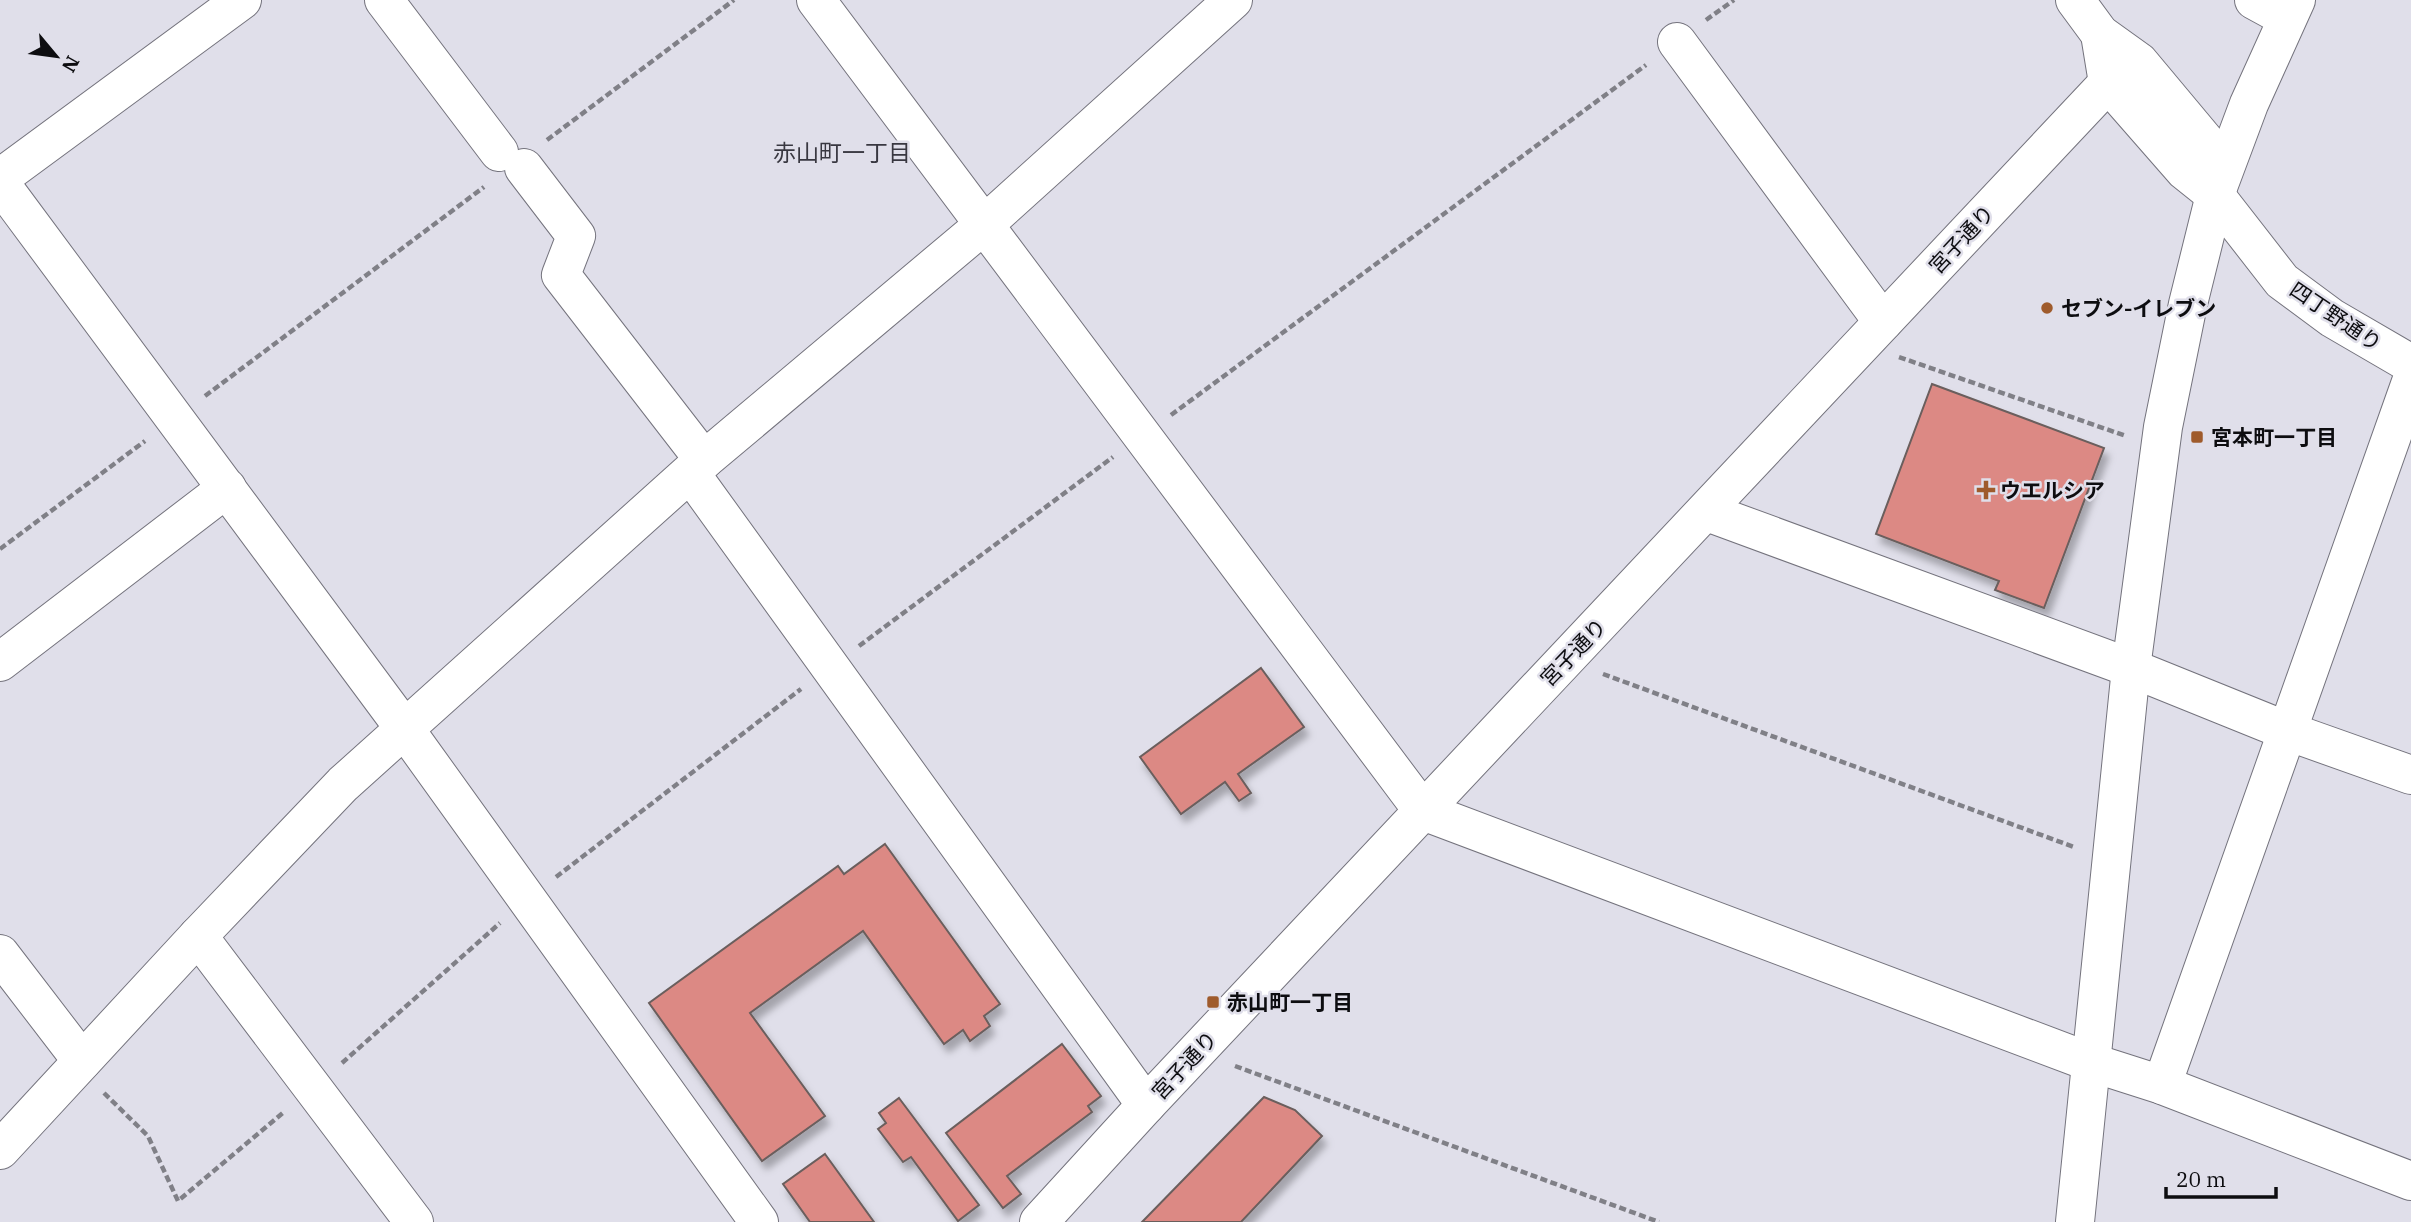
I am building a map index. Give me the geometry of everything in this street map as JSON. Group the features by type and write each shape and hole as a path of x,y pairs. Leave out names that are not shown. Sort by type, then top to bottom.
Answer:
{"street":[{"path":"242,0 0,181 404,728 758,1222"},
{"path":"384,0 513,162 576,236 561,275 697,467 829,667 1146,1105"},
{"path":"816,0 986,223 1423,811 2090,1062 2162,1085 2411,1181"},
{"path":"0,1150 343,784 697,467 986,223 1233,0"},
{"name":"四丁野通り","path":"2075,0 2100,34 2139,62 2205,141 2215,195"},
{"path":"2075,1222 2131,668 2163,427 2188,304 2215,195 2249,104 2291,9 2254,0"},
{"name":"四丁野通り","path":"2100,34 2108,83 2185,172 2215,195 2282,281 2332,318 2411,364"},
{"path":"1677,42 1873,333"},
{"name":"宮子通り","path":"1039,1222 2108,83"},
{"path":"2162,1085 2411,382"},
{"path":"0,662 227,488"},
{"path":"1707,512 2131,668 2287,731 2411,775"},
{"path":"198,936 414,1222"},
{"path":"0,954 80,1063"}],"path":[{"path":"0,549 513,162 734,0"},
{"path":"80,1063 149,1136 178,1201 312,1089 526,900 829,667 1734,0"},
{"path":"1873,333 2130,438"},
{"path":"1598,673 2082,849"},
{"path":"1231,1064 1659,1222"}],"building":[{"path":"1932,384 2104,448 2044,608 1995,590 1999,581 1876,534"},
{"path":"1261,668 1304,727 1238,774 1251,793 1239,801 1225,782 1181,814 1140,757"},
{"path":"885,844 1000,1004 984,1016 990,1026 970,1041 963,1030 944,1044 863,931 750,1013 825,1116 762,1161 649,1003 838,866 844,874"},
{"path":"1062,1044 1101,1096 1088,1106 1092,1112 1007,1176 1021,1194 1003,1208 946,1133"},
{"path":"1264,1097 1295,1110 1322,1136 1241,1222 1142,1222"},
{"path":"899,1098 979,1205 958,1221 911,1157 903,1162 878,1129 886,1123 879,1113"},
{"path":"825,1154 874,1222 810,1222 783,1184"}],"place":[{"name":"セブン-イレブン","path":"2047,308"},
{"name":"宮本町一丁目","path":"2197,437"},
{"name":"ウエルシア","path":"1986,490"},
{"name":"赤山町一丁目","path":"1213,1002"}],"district":[{"name":"赤山町一丁目","path":"842,152"}]}
